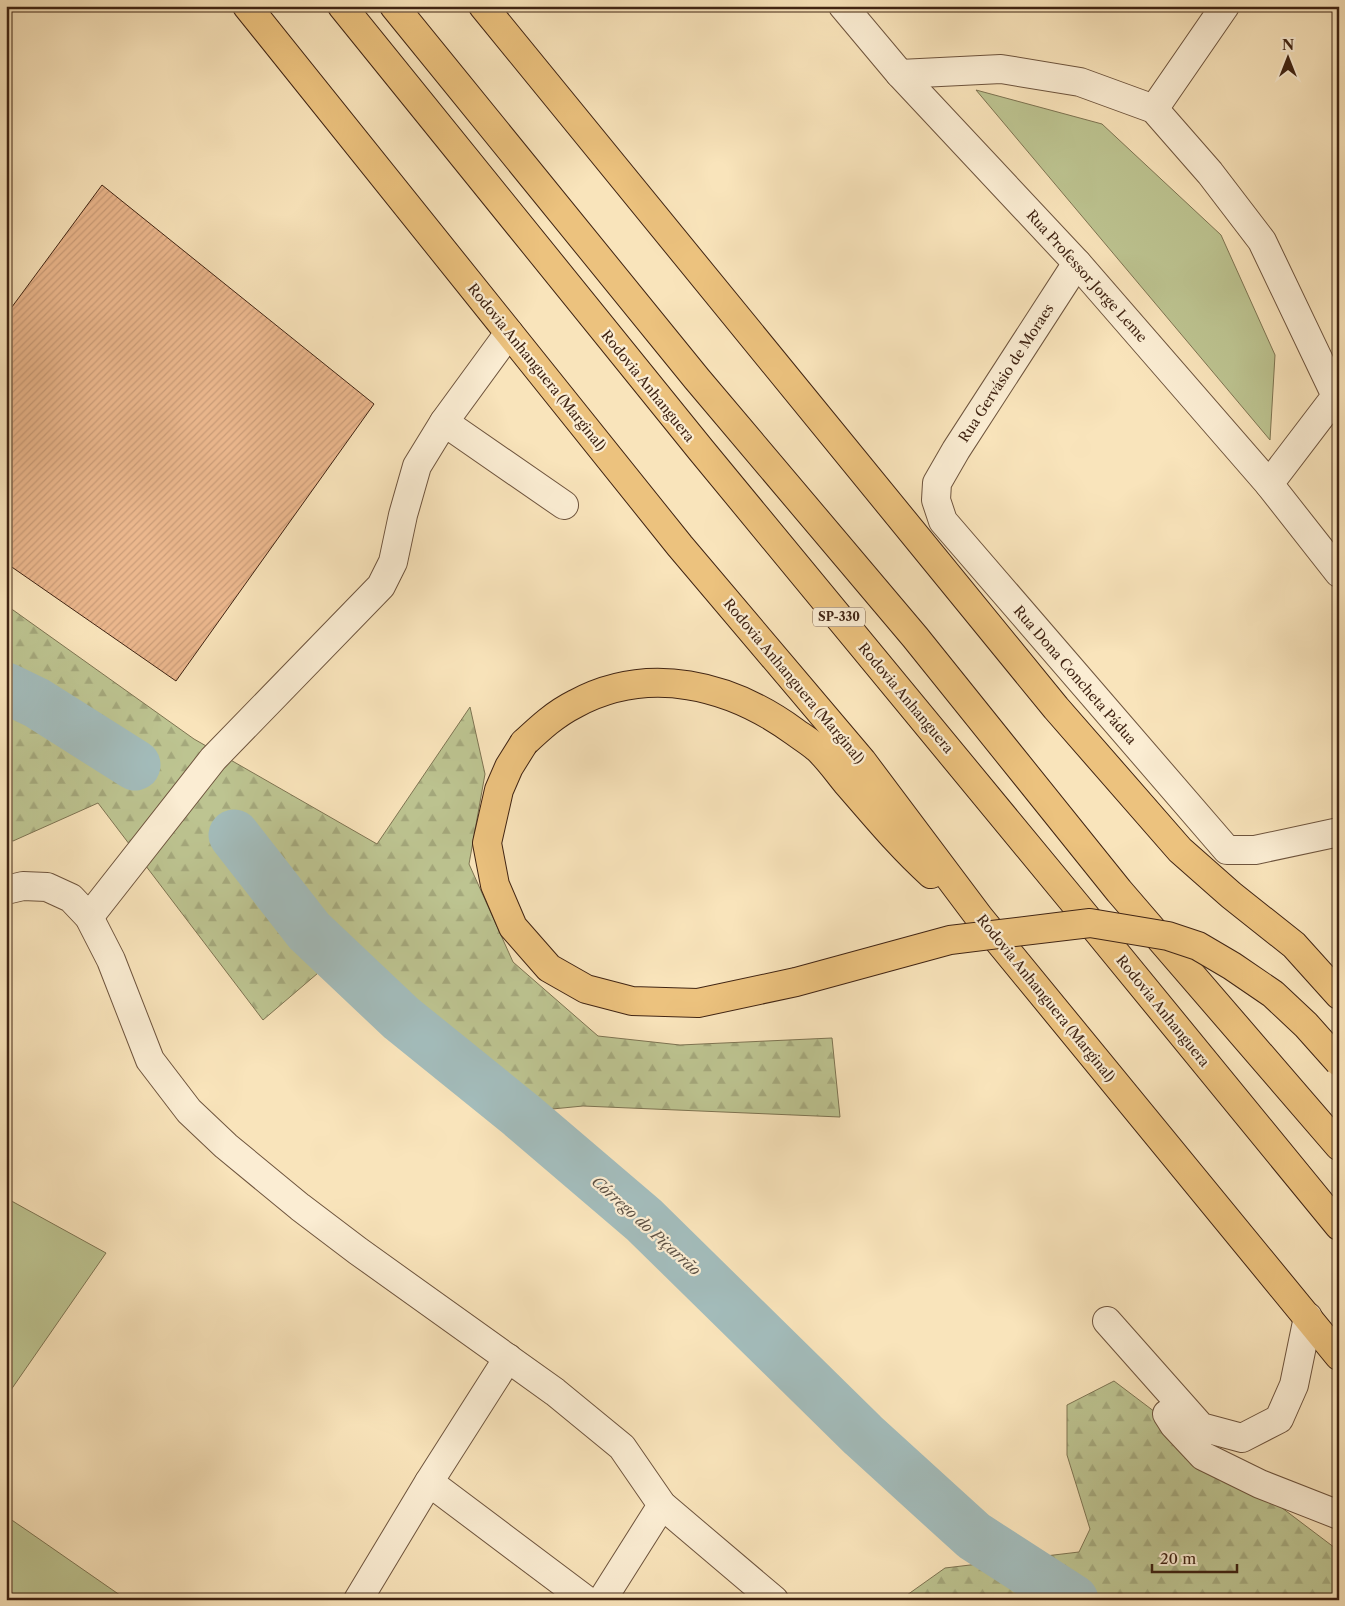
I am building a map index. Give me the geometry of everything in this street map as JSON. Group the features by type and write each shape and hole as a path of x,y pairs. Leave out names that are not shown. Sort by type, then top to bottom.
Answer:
{"highway":[{"name":"Rodovia Anhanguera (Marginal)","path":"247,6 680,546 862,762 979,917 1339,1356"},
{"name":"Rodovia Anhanguera","path":"342,6 700,450 1339,1226"},
{"name":"SP-330","path":"394,6 690,371 915,637 1119,891 1339,1146"},
{"path":"483,6 1056,708 1180,850 1231,896 1294,945 1339,995"},
{"path":"979,917 907,852 817,748 777,718 738,698 705,688 663,682 615,688 576,703 553,716 524,742 509,767 499,790 487,843 495,884 513,927 549,968 586,989 632,1001 698,1003 796,982 950,940 1090,923 1168,936 1198,946 1273,994 1306,1025 1339,1062"}],"street":[{"name":"Rua Professor Jorge Leme","path":"843,6 900,74 1077,263 1268,484 1339,574"},
{"path":"1154,109 1225,6"},
{"path":"900,74 1000,69 1080,82 1154,109 1210,173 1262,241 1337,394 1268,484"},
{"name":"Rua Gervásio de Moraes","path":"937,483 956,450 1077,263"},
{"path":"89,917 213,759 381,586 393,562 403,515 417,466 444,422 509,332"},
{"path":"444,422 564,505"},
{"name":"Rua Dona Concheta Pádua","path":"937,483 936,500 943,521 1227,850 1255,850 1339,832"},
{"path":"6,890 23,886 48,887 71,898 89,917 111,960 150,1060 189,1111 226,1146 300,1207 555,1392 622,1448 662,1505 774,1600"},
{"path":"1308,1317 1294,1384 1279,1419 1242,1438 1201,1427 1107,1321 1174,1425 1203,1456 1260,1484 1339,1515"},
{"path":"358,1600 429,1482 508,1358"},
{"path":"429,1482 586,1600"},
{"path":"602,1600 662,1505"}],"green space":[{"path":"976,90 1102,124 1221,235 1275,355 1270,440"},
{"path":"6,605 194,739 377,844 470,707 485,774 469,864 513,962 598,1036 680,1045 832,1038 840,1117 583,1106 542,1110 352,944 263,1020 98,803 13,841 6,839"},
{"path":"6,1198 106,1253 6,1397"},
{"path":"1114,1381 1339,1551 1339,1600 900,1600 945,1568 1079,1552 1090,1529 1067,1455 1067,1405"},
{"path":"6,1516 127,1600 6,1600"}],"building":[{"path":"102,185 374,404 176,681 6,563 6,340 9,335 6,333 6,315"}],"waterway":[{"name":"Córrego do Piçarrão","path":"6,688 37,703 135,765"},
{"name":"Córrego do Piçarrão","path":"234,835 309,931 401,1018 521,1115 644,1220 863,1435 974,1536 1073,1600"}]}
